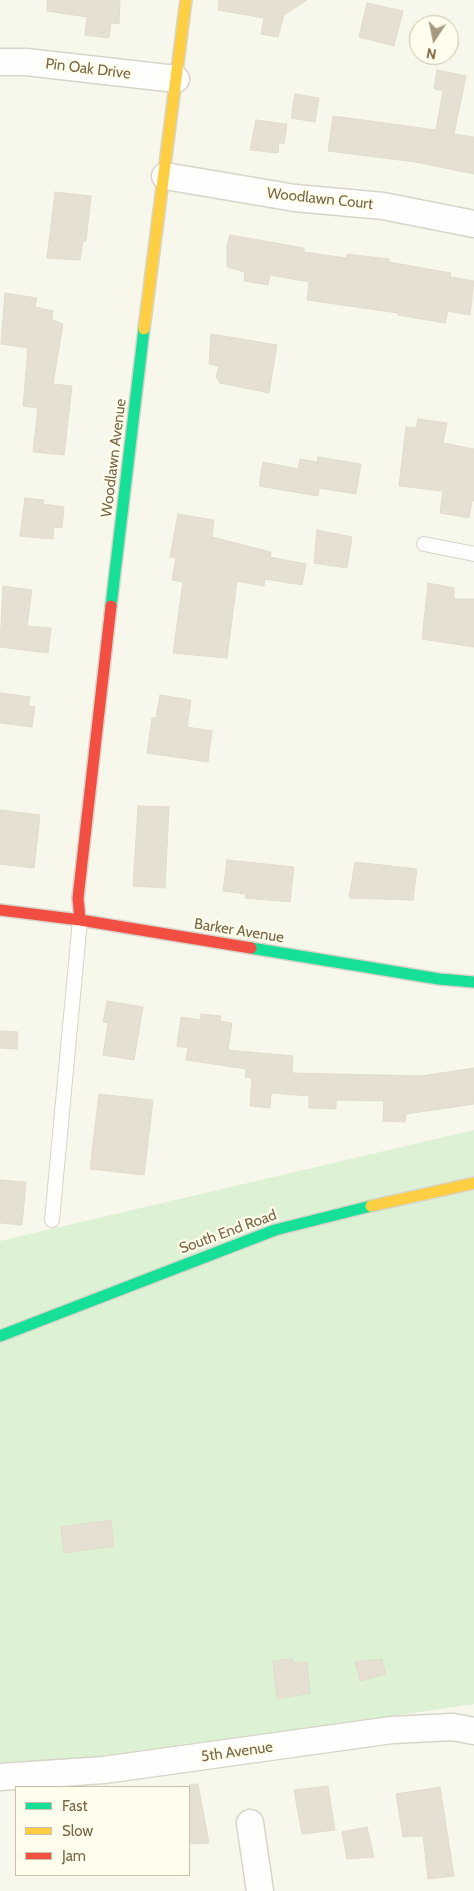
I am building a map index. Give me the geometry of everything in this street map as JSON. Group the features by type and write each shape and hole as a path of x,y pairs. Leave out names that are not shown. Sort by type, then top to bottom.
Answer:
{"street":[{"name":"Woodlawn Avenue","path":"80,920 78,898 80,878 126,475 186,0"},
{"name":"Pin Oak Drive","path":"0,62 26,62 176,79"},
{"name":"Woodlawn Court","path":"165,176 295,198 383,206 474,224"},
{"name":"Barker Avenue","path":"0,910 80,920 432,978 474,982"},
{"name":"South End Road","path":"0,1336 275,1230 356,1209 474,1183"},
{"name":"5th Avenue","path":"0,1777 104,1770 392,1730 453,1727 474,1731"},
{"path":"250,1823 260,1891"}],"lane":[{"path":"424,544 474,554"},
{"path":"52,1220 80,920"}],"green space":[{"path":"474,1130 474,1704 0,1774 0,1241"}],"building":[{"path":"47,0 120,0 119,24 111,23 109,38 85,35 87,17 47,11"},
{"path":"219,0 307,0 284,15 278,37 261,34 264,18 218,10"},
{"path":"367,3 403,11 394,46 359,37"},
{"path":"437,70 466,76 454,134 474,137 474,174 415,162 328,151 333,116 436,130 443,91 434,89"},
{"path":"295,94 319,98 315,122 291,118"},
{"path":"256,120 287,124 284,144 279,143 278,153 250,150"},
{"path":"55,192 91,196 86,241 83,241 80,260 47,258"},
{"path":"230,235 304,248 304,252 346,258 347,254 389,259 389,262 451,273 450,277 474,281 470,315 448,311 445,323 398,315 398,313 307,300 309,282 270,275 268,285 244,281 245,272 227,267 227,245"},
{"path":"5,293 37,298 35,307 53,311 52,320 63,324 53,384 72,386 64,455 33,452 38,408 23,406 28,348 1,344"},
{"path":"211,334 277,345 269,393 220,383 216,377 219,366 209,364"},
{"path":"418,419 447,423 443,443 474,449 474,501 472,501 469,518 440,513 443,491 399,486 406,427 416,428"},
{"path":"318,457 361,464 356,494 319,488 318,496 259,486 263,462 298,469 300,459 317,462"},
{"path":"25,498 44,500 43,504 64,507 62,528 54,527 53,539 20,536"},
{"path":"178,514 214,520 212,537 271,552 270,557 306,564 302,585 265,579 264,586 237,581 227,658 173,653 183,582 172,580 176,558 170,557"},
{"path":"317,530 352,537 347,568 314,563"},
{"path":"428,583 454,588 454,599 474,599 474,647 422,639"},
{"path":"3,586 32,590 27,626 51,628 48,653 0,647"},
{"path":"0,693 30,697 28,706 35,707 32,727 0,723"},
{"path":"160,695 191,700 187,727 212,731 208,762 147,753 152,718 156,718"},
{"path":"138,806 169,807 165,888 133,886"},
{"path":"0,810 40,815 34,868 0,864"},
{"path":"227,860 294,867 290,902 245,898 246,894 223,891"},
{"path":"355,862 417,869 413,900 349,898"},
{"path":"107,1001 143,1007 134,1060 103,1055 108,1023 103,1022"},
{"path":"201,1014 221,1016 220,1021 232,1023 228,1050 293,1056 292,1073 422,1076 474,1068 474,1104 406,1114 405,1122 383,1121 384,1101 336,1100 336,1109 309,1108 309,1096 271,1093 270,1108 250,1106 252,1078 245,1077 246,1069 186,1060 188,1048 177,1046 181,1017 201,1020"},
{"path":"0,1031 18,1032 17,1049 0,1048"},
{"path":"99,1094 153,1100 144,1175 90,1169"},
{"path":"0,1180 26,1182 22,1225 0,1223"},
{"path":"111,1520 114,1546 64,1553 61,1527"},
{"path":"292,1659 293,1663 307,1662 310,1693 277,1699 273,1661"},
{"path":"382,1659 386,1674 360,1681 355,1662"},
{"path":"198,1784 209,1843 190,1844 189,1785"},
{"path":"328,1786 335,1830 302,1834 294,1790"},
{"path":"440,1787 454,1876 428,1879 423,1836 403,1837 396,1794"},
{"path":"367,1827 374,1857 347,1859 342,1832"}],"traffic: fast":[{"path":"111,606 144,329"},
{"path":"251,948 439,979 474,982"},
{"path":"0,1336 275,1230 371,1206"}],"traffic: slow":[{"path":"144,329 186,0"},
{"path":"371,1206 474,1183"}],"traffic: jam":[{"path":"80,920 78,898 111,606"},
{"path":"0,910 80,920 251,948"}]}
